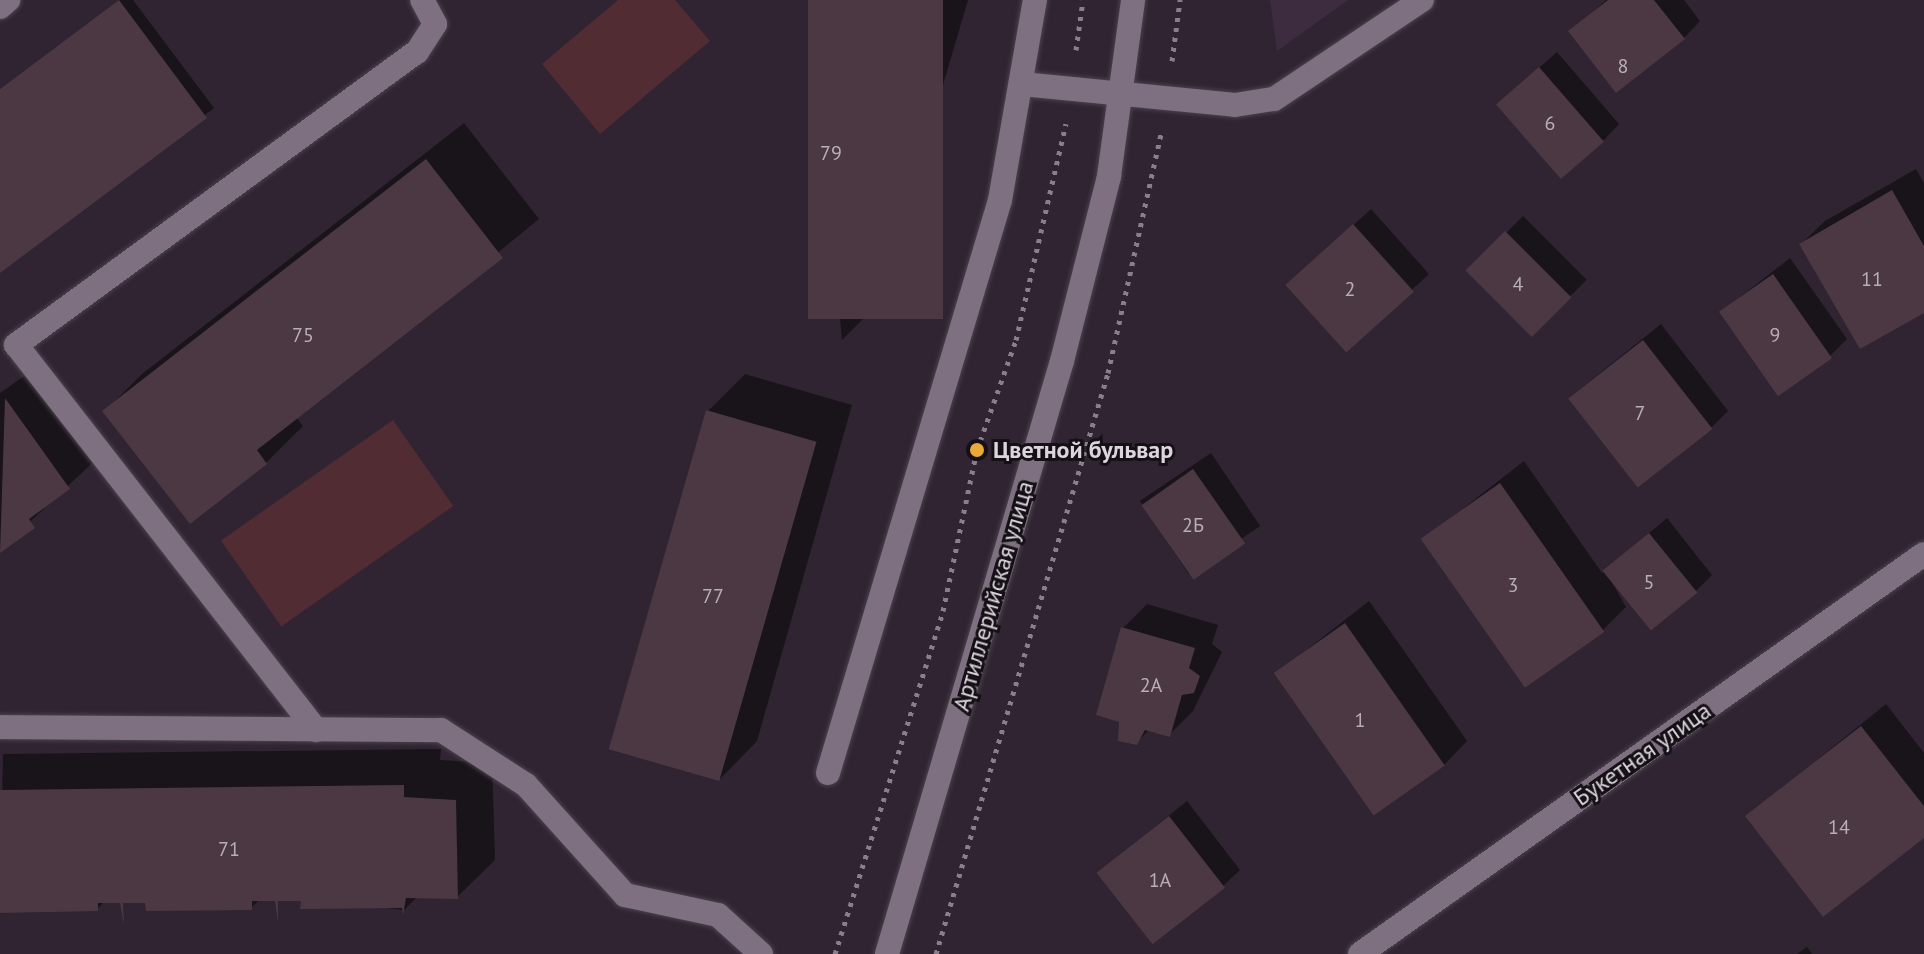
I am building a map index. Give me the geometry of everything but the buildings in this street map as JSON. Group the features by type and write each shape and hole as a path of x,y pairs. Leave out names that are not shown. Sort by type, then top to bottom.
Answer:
{"street":[{"path":"0,7 8,0"},
{"path":"316,730 8,351 417,52 435,24 422,0"},
{"path":"828,773 1000,200 1035,0"},
{"name":"Артиллерийская улица","path":"887,954 1062,361 1109,176 1133,0"},
{"path":"1022,84 1119,97 1235,105 1274,99 1422,0"},
{"name":"Букетная улица","path":"1360,954 1924,554"},
{"path":"0,727 441,730 526,785 625,895 718,915 761,954"}],"path":[{"path":"835,954 943,611 977,450 1016,340 1061,166 1083,0"},
{"path":"936,954 1108,373 1155,184 1180,0"}],"shaded area":[{"path":"618,0 675,0 710,41 600,134 542,64"},
{"path":"1270,0 1348,0 1277,51"},
{"path":"393,420 453,506 281,626 221,540"}],"place":[{"name":"Цветной бульвар","path":"977,450"}]}
